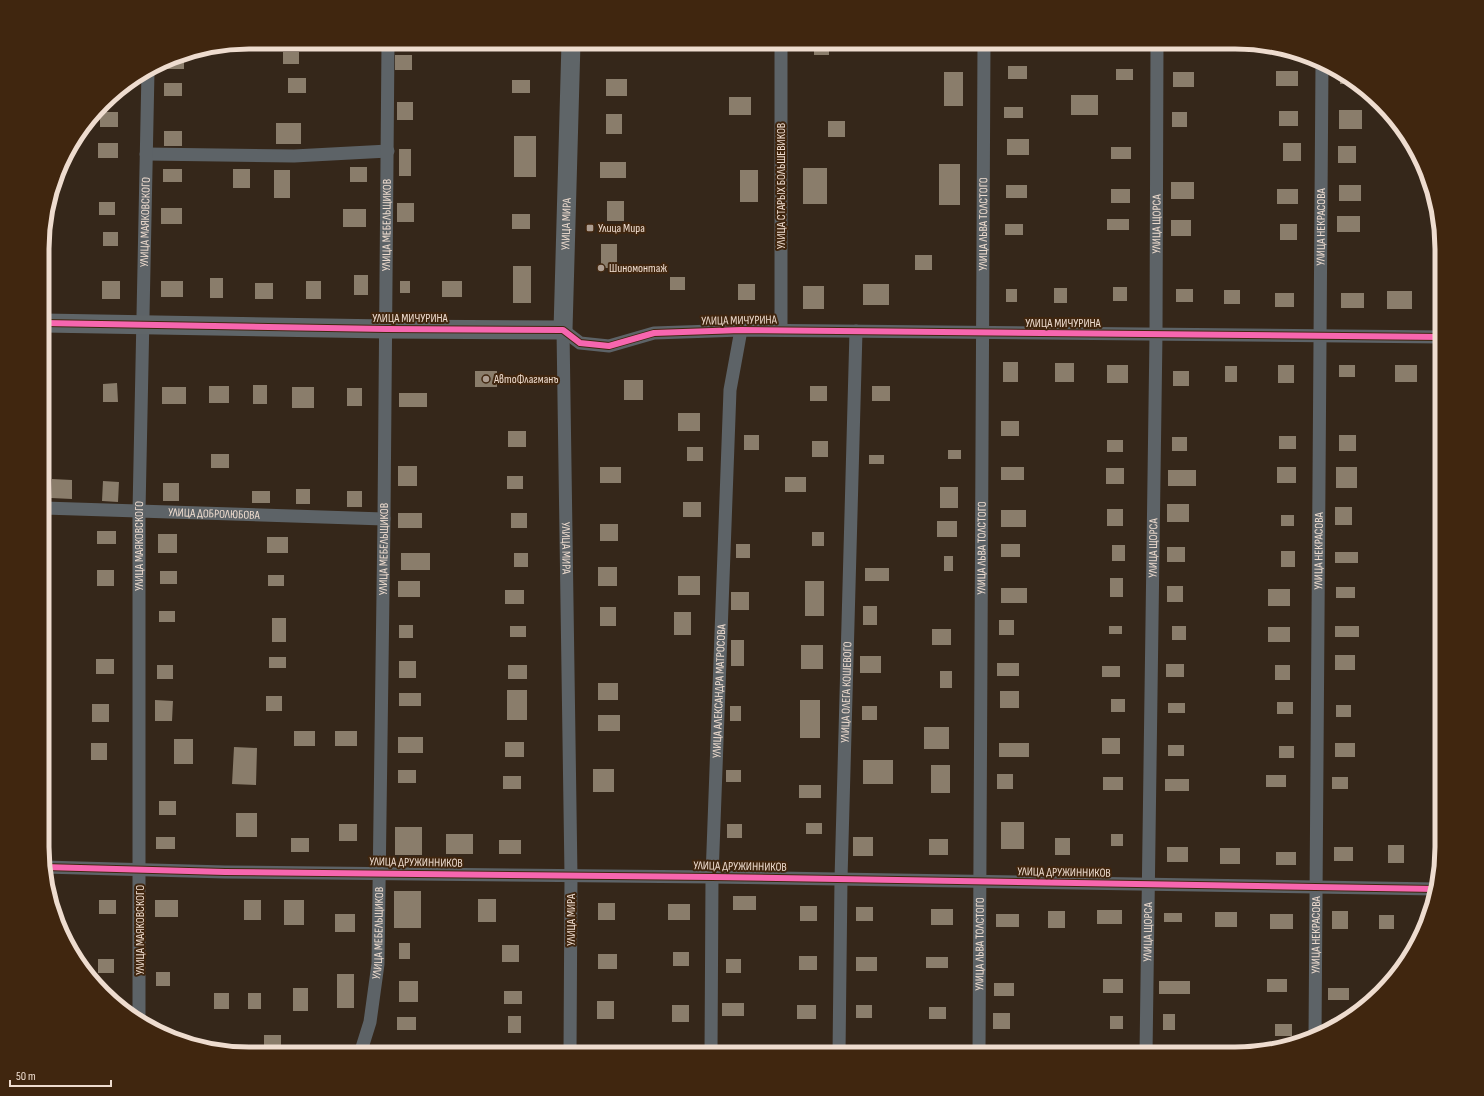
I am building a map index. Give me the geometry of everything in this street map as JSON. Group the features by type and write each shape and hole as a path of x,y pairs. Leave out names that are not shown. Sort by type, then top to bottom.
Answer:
{"street":[{"name":"УЛИЦА МЕБЕЛЬЩИКОВ","path":"362,1047 370,1022 378,964 388,49"},
{"name":"УЛИЦА МИРА","path":"570,1047 571,876 563,330 571,49"},
{"name":"УЛИЦА СТАРЫХ БОЛЬШЕВИКОВ","path":"781,49 781,330"},
{"name":"УЛИЦА ЛЬВА ТОЛСТОГО","path":"978,1047 981,334 984,49"},
{"name":"УЛИЦА ЩОРСА","path":"1146,1047 1156,334 1157,49"},
{"name":"УЛИЦА НЕКРАСОВА","path":"1315,1030 1322,69"},
{"name":"УЛИЦА МАЯКОВСКОГО","path":"139,1014 139,511 148,77"},
{"path":"146,154 294,156 388,151"},
{"name":"УЛИЦА МИЧУРИНА","path":"49,323 386,330 563,330 580,343 609,346 654,333 741,330 981,334 1435,337"},
{"name":"УЛИЦА АЛЕКСАНДРА МАТРОСОВА","path":"711,1047 712,876 730,390 741,330"},
{"name":"УЛИЦА ОЛЕГА КОШЕВОГО","path":"840,1047 842,878 856,331"},
{"name":"УЛИЦА ДОБРОЛЮБОВА","path":"49,508 384,519"},
{"name":"УЛИЦА ДРУЖИННИКОВ","path":"50,867 140,868 225,872 380,872 571,876 712,876 978,882 1430,889"}],"building":[{"path":"814,49 829,49 829,55 814,55"},
{"path":"283,52 299,52 299,64 283,64"},
{"path":"395,55 412,55 412,70 395,70"},
{"path":"184,60 184,69 166,69 166,67 172,64"},
{"path":"1008,66 1027,66 1027,79 1008,79"},
{"path":"1116,69 1133,69 1133,80 1116,80"},
{"path":"1276,71 1298,71 1298,86 1276,86"},
{"path":"944,72 963,72 963,106 944,106"},
{"path":"1173,72 1194,72 1194,87 1173,87"},
{"path":"288,78 306,78 306,93 288,93"},
{"path":"606,79 627,79 627,96 606,96"},
{"path":"1340,79 1348,84 1340,84"},
{"path":"512,80 530,80 530,93 512,93"},
{"path":"164,83 182,83 182,96 164,96"},
{"path":"1071,95 1098,95 1098,115 1071,115"},
{"path":"729,97 751,97 751,115 729,115"},
{"path":"397,102 413,102 413,120 397,120"},
{"path":"1004,107 1023,107 1023,118 1004,118"},
{"path":"1339,110 1362,110 1362,129 1339,129"},
{"path":"1279,111 1298,111 1298,126 1279,126"},
{"path":"103,112 118,112 118,127 100,127 100,116"},
{"path":"1172,112 1187,112 1187,127 1172,127"},
{"path":"606,114 622,114 622,134 606,134"},
{"path":"828,121 845,121 845,137 828,137"},
{"path":"276,123 301,123 301,144 276,144"},
{"path":"164,131 182,131 182,146 164,146"},
{"path":"514,136 536,136 536,177 514,177"},
{"path":"1007,139 1029,139 1029,155 1007,155"},
{"path":"98,143 118,143 118,158 98,158"},
{"path":"1283,143 1301,143 1301,161 1283,161"},
{"path":"1338,146 1356,146 1356,163 1338,163"},
{"path":"1111,147 1131,147 1131,159 1111,159"},
{"path":"399,149 411,149 411,176 399,176"},
{"path":"600,162 626,162 626,178 600,178"},
{"path":"939,164 960,164 960,205 939,205"},
{"path":"350,167 367,167 367,182 350,182"},
{"path":"803,168 827,168 827,204 803,204"},
{"path":"163,169 182,169 182,182 163,182"},
{"path":"233,169 250,169 250,188 233,188"},
{"path":"274,170 290,170 290,198 274,198"},
{"path":"740,170 758,170 758,202 740,202"},
{"path":"1171,182 1194,182 1194,199 1171,199"},
{"path":"1006,185 1027,185 1027,198 1006,198"},
{"path":"1339,185 1361,185 1361,201 1339,201"},
{"path":"1111,189 1130,189 1130,203 1111,203"},
{"path":"1277,189 1298,189 1298,204 1277,204"},
{"path":"607,201 624,201 624,221 607,221"},
{"path":"99,202 115,202 115,215 99,215"},
{"path":"397,203 414,203 414,222 397,222"},
{"path":"161,208 182,208 182,224 161,224"},
{"path":"343,209 366,209 366,227 343,227"},
{"path":"512,214 530,214 530,229 512,229"},
{"path":"1337,216 1360,216 1360,232 1337,232"},
{"path":"1107,219 1129,219 1129,230 1107,230"},
{"path":"1171,220 1191,220 1191,236 1171,236"},
{"path":"1005,224 1023,224 1023,235 1005,235"},
{"path":"1280,224 1297,224 1297,240 1280,240"},
{"path":"103,232 118,232 118,246 103,246"},
{"path":"601,244 617,244 617,268 601,268"},
{"path":"915,255 932,255 932,270 915,270"},
{"path":"513,266 531,266 531,303 513,303"},
{"path":"354,275 368,275 368,295 354,295"},
{"path":"670,277 685,277 685,290 670,290"},
{"path":"210,278 223,278 223,298 210,298"},
{"path":"102,281 120,281 120,299 102,299"},
{"path":"161,281 183,281 183,297 161,297"},
{"path":"306,281 321,281 321,299 306,299"},
{"path":"400,281 410,281 410,293 400,293"},
{"path":"442,281 462,281 462,297 442,297"},
{"path":"255,283 273,283 273,299 255,299"},
{"path":"738,284 755,284 755,300 738,300"},
{"path":"863,284 889,284 889,305 863,305"},
{"path":"803,286 824,286 824,309 803,309"},
{"path":"1113,287 1127,287 1127,301 1113,301"},
{"path":"1054,288 1067,288 1067,303 1054,303"},
{"path":"1006,289 1017,289 1017,302 1006,302"},
{"path":"1176,289 1193,289 1193,302 1176,302"},
{"path":"1224,290 1240,290 1240,304 1224,304"},
{"path":"1387,291 1412,291 1412,309 1387,309"},
{"path":"1275,293 1294,293 1294,307 1275,307"},
{"path":"1341,293 1364,293 1364,308 1341,308"},
{"path":"1003,362 1018,362 1018,382 1003,382"},
{"path":"1055,363 1074,363 1074,382 1055,382"},
{"path":"1107,365 1128,365 1128,383 1107,383"},
{"path":"1278,365 1294,365 1294,383 1278,383"},
{"path":"1339,365 1355,365 1355,377 1339,377"},
{"path":"1395,365 1417,365 1417,382 1395,382"},
{"path":"1225,366 1237,366 1237,382 1225,382"},
{"path":"475,371 497,371 497,387 475,387"},
{"path":"1173,371 1189,371 1189,386 1173,386"},
{"path":"624,380 643,380 643,400 624,400"},
{"path":"117,383 118,402 103,402 103,384"},
{"path":"253,385 267,385 267,404 253,404"},
{"path":"209,386 229,386 229,403 209,403"},
{"path":"810,386 827,386 827,401 810,401"},
{"path":"872,386 890,386 890,401 872,401"},
{"path":"162,387 186,387 186,404 162,404"},
{"path":"292,387 314,387 314,408 292,408"},
{"path":"347,388 362,388 362,406 347,406"},
{"path":"399,393 427,393 427,407 399,407"},
{"path":"678,413 700,413 700,431 678,431"},
{"path":"1001,421 1019,421 1019,436 1001,436"},
{"path":"508,431 526,431 526,447 508,447"},
{"path":"744,435 759,435 759,450 744,450"},
{"path":"1339,435 1356,435 1356,451 1339,451"},
{"path":"1279,436 1296,436 1296,449 1279,449"},
{"path":"1172,437 1187,437 1187,451 1172,451"},
{"path":"1107,440 1123,440 1123,452 1107,452"},
{"path":"812,441 828,441 828,457 812,457"},
{"path":"687,447 703,447 703,461 687,461"},
{"path":"948,450 961,450 961,459 948,459"},
{"path":"211,454 229,454 229,468 211,468"},
{"path":"869,455 884,455 884,464 869,464"},
{"path":"398,466 417,466 417,486 398,486"},
{"path":"600,467 621,467 621,483 600,483"},
{"path":"1001,467 1024,467 1024,480 1001,480"},
{"path":"1277,467 1296,467 1296,483 1277,483"},
{"path":"1336,467 1357,467 1357,488 1336,488"},
{"path":"1106,468 1124,468 1124,484 1106,484"},
{"path":"1168,470 1196,470 1196,486 1168,486"},
{"path":"507,476 523,476 523,489 507,489"},
{"path":"785,477 806,477 806,492 785,492"},
{"path":"52,479 72,480 72,499 51,498"},
{"path":"103,481 119,482 118,502 102,501"},
{"path":"163,483 179,483 179,501 163,501"},
{"path":"940,487 958,487 958,508 940,508"},
{"path":"296,489 310,489 310,504 296,504"},
{"path":"252,491 270,491 270,503 252,503"},
{"path":"347,491 362,491 362,507 347,507"},
{"path":"683,502 701,502 701,517 683,517"},
{"path":"1167,504 1189,504 1189,522 1167,522"},
{"path":"1335,507 1352,507 1352,525 1335,525"},
{"path":"1107,509 1123,509 1123,526 1107,526"},
{"path":"1001,510 1026,510 1026,527 1001,527"},
{"path":"398,513 422,513 422,528 398,528"},
{"path":"511,513 527,513 527,528 511,528"},
{"path":"1281,515 1294,515 1294,526 1281,526"},
{"path":"937,521 957,521 957,537 937,537"},
{"path":"600,524 618,524 618,541 600,541"},
{"path":"97,531 116,531 116,544 97,544"},
{"path":"812,532 824,532 824,546 812,546"},
{"path":"158,534 177,534 177,553 158,553"},
{"path":"267,537 288,537 288,553 267,553"},
{"path":"736,544 750,544 750,558 736,558"},
{"path":"1001,544 1020,544 1020,557 1001,557"},
{"path":"1112,545 1125,545 1125,561 1112,561"},
{"path":"1167,547 1185,547 1185,562 1167,562"},
{"path":"1281,551 1295,551 1295,567 1281,567"},
{"path":"1335,552 1358,552 1358,563 1335,563"},
{"path":"401,553 430,553 430,570 401,570"},
{"path":"514,553 528,553 528,567 514,567"},
{"path":"944,556 953,556 953,571 944,571"},
{"path":"598,567 617,567 617,586 598,586"},
{"path":"865,568 889,568 889,581 865,581"},
{"path":"97,570 114,570 114,586 97,586"},
{"path":"160,571 177,571 177,584 160,584"},
{"path":"268,575 284,575 284,586 268,586"},
{"path":"678,576 700,576 700,595 678,595"},
{"path":"1110,578 1123,578 1123,597 1110,597"},
{"path":"398,581 420,581 420,597 398,597"},
{"path":"805,581 824,581 824,616 805,616"},
{"path":"1167,586 1183,586 1183,602 1167,602"},
{"path":"1336,587 1355,587 1355,598 1336,598"},
{"path":"1001,588 1027,588 1027,603 1001,603"},
{"path":"1268,589 1290,589 1290,606 1268,606"},
{"path":"505,590 524,590 524,604 505,604"},
{"path":"731,592 749,592 749,610 731,610"},
{"path":"863,606 877,606 877,625 863,625"},
{"path":"600,607 616,607 616,626 600,626"},
{"path":"159,611 175,611 175,622 159,622"},
{"path":"674,612 691,612 691,635 674,635"},
{"path":"272,618 286,618 286,642 272,642"},
{"path":"999,620 1014,620 1014,635 999,635"},
{"path":"399,625 413,625 413,638 399,638"},
{"path":"510,626 526,626 526,637 510,637"},
{"path":"1109,626 1122,626 1122,634 1109,634"},
{"path":"1172,626 1186,626 1186,640 1172,640"},
{"path":"1335,626 1359,626 1359,637 1335,637"},
{"path":"1268,627 1290,627 1290,642 1268,642"},
{"path":"932,629 951,629 951,645 932,645"},
{"path":"731,640 744,640 744,666 731,666"},
{"path":"801,645 823,645 823,669 801,669"},
{"path":"1335,655 1355,655 1355,670 1335,670"},
{"path":"860,656 881,656 881,673 860,673"},
{"path":"269,657 286,657 286,668 269,668"},
{"path":"96,659 114,659 114,674 96,674"},
{"path":"399,661 416,661 416,678 399,678"},
{"path":"997,663 1019,663 1019,676 997,676"},
{"path":"1166,664 1184,664 1184,677 1166,677"},
{"path":"157,665 173,665 173,679 157,679"},
{"path":"508,665 527,665 527,679 508,679"},
{"path":"1275,665 1290,665 1290,680 1275,680"},
{"path":"1102,666 1120,666 1120,677 1102,677"},
{"path":"940,671 952,671 952,688 940,688"},
{"path":"598,683 618,683 618,700 598,700"},
{"path":"507,690 527,690 527,720 507,720"},
{"path":"1000,691 1019,691 1019,708 1000,708"},
{"path":"399,693 421,693 421,706 399,706"},
{"path":"266,696 282,696 282,711 266,711"},
{"path":"1111,699 1125,699 1125,712 1111,712"},
{"path":"155,700 173,701 172,721 155,721"},
{"path":"800,700 820,700 820,738 800,738"},
{"path":"1277,702 1293,702 1293,714 1277,714"},
{"path":"1168,703 1185,703 1185,713 1168,713"},
{"path":"92,704 109,704 109,722 92,722"},
{"path":"1336,705 1351,705 1351,717 1336,717"},
{"path":"730,706 741,706 741,721 730,721"},
{"path":"862,706 877,706 877,720 862,720"},
{"path":"598,715 620,715 620,731 598,731"},
{"path":"924,727 949,727 949,749 924,749"},
{"path":"294,731 315,731 315,746 294,746"},
{"path":"335,731 357,731 357,746 335,746"},
{"path":"398,737 423,737 423,753 398,753"},
{"path":"1102,738 1120,738 1120,754 1102,754"},
{"path":"174,739 193,739 193,764 174,764"},
{"path":"505,742 524,742 524,757 505,757"},
{"path":"91,743 107,743 107,760 91,760"},
{"path":"999,743 1029,743 1029,757 999,757"},
{"path":"1335,743 1355,743 1355,757 1335,757"},
{"path":"1168,745 1184,745 1184,756 1168,756"},
{"path":"1279,746 1294,746 1294,758 1279,758"},
{"path":"234,747 257,748 256,785 232,784"},
{"path":"863,760 893,760 893,784 863,784"},
{"path":"931,765 950,765 950,793 931,793"},
{"path":"593,769 614,769 614,792 593,792"},
{"path":"398,770 416,770 416,783 398,783"},
{"path":"726,770 741,770 741,782 726,782"},
{"path":"997,774 1013,774 1013,789 997,789"},
{"path":"1266,775 1286,775 1286,787 1266,787"},
{"path":"503,776 521,776 521,789 503,789"},
{"path":"1103,777 1123,777 1123,790 1103,790"},
{"path":"1332,777 1348,777 1348,789 1332,789"},
{"path":"1165,779 1189,779 1189,791 1165,791"},
{"path":"799,785 821,785 821,798 799,798"},
{"path":"159,801 176,801 176,815 159,815"},
{"path":"236,813 257,813 257,837 236,837"},
{"path":"1001,822 1024,822 1024,849 1001,849"},
{"path":"806,823 822,823 822,834 806,834"},
{"path":"339,824 357,824 357,841 339,841"},
{"path":"727,824 742,824 742,838 727,838"},
{"path":"395,827 422,827 422,855 395,855"},
{"path":"446,834 473,834 473,854 446,854"},
{"path":"1111,834 1123,834 1123,846 1111,846"},
{"path":"156,837 175,837 175,849 156,849"},
{"path":"853,837 873,837 873,856 853,856"},
{"path":"291,838 309,838 309,852 291,852"},
{"path":"1055,838 1070,838 1070,855 1055,855"},
{"path":"929,839 948,839 948,855 929,855"},
{"path":"499,840 521,840 521,854 499,854"},
{"path":"1388,845 1404,845 1404,863 1388,863"},
{"path":"1167,847 1188,847 1188,862 1167,862"},
{"path":"1334,847 1353,847 1353,861 1334,861"},
{"path":"1220,848 1240,848 1240,864 1220,864"},
{"path":"1276,852 1296,852 1296,865 1276,865"},
{"path":"394,891 421,891 421,928 394,928"},
{"path":"733,896 756,896 756,910 733,910"},
{"path":"478,899 496,899 496,922 478,922"},
{"path":"99,900 116,900 116,914 99,914"},
{"path":"155,900 178,900 178,917 155,917"},
{"path":"244,900 261,900 261,920 244,920"},
{"path":"284,900 304,900 304,925 284,925"},
{"path":"598,903 615,903 615,920 598,920"},
{"path":"668,904 690,904 690,920 668,920"},
{"path":"800,906 817,906 817,921 800,921"},
{"path":"856,907 873,907 873,921 856,921"},
{"path":"931,909 953,909 953,925 931,925"},
{"path":"1097,910 1122,910 1122,924 1097,924"},
{"path":"1048,911 1065,911 1065,928 1048,928"},
{"path":"1332,911 1348,911 1348,929 1332,929"},
{"path":"1215,912 1237,912 1237,927 1215,927"},
{"path":"1164,913 1182,913 1182,922 1164,922"},
{"path":"335,914 355,914 355,932 335,932"},
{"path":"996,914 1019,914 1019,927 996,927"},
{"path":"1270,914 1293,914 1293,929 1270,929"},
{"path":"1379,915 1394,915 1394,929 1379,929"},
{"path":"399,943 410,943 410,959 399,959"},
{"path":"502,945 519,945 519,962 502,962"},
{"path":"673,952 689,952 689,966 673,966"},
{"path":"598,954 617,954 617,969 598,969"},
{"path":"799,956 817,956 817,970 799,970"},
{"path":"856,957 877,957 877,971 856,971"},
{"path":"926,957 948,957 948,968 926,968"},
{"path":"98,959 114,959 114,973 98,973"},
{"path":"726,959 741,959 741,973 726,973"},
{"path":"156,972 170,972 170,986 156,986"},
{"path":"337,974 354,974 354,1008 337,1008"},
{"path":"1103,979 1123,979 1123,993 1103,993"},
{"path":"1267,979 1287,979 1287,992 1267,992"},
{"path":"399,981 418,981 418,1002 399,1002"},
{"path":"1159,981 1190,981 1190,994 1159,994"},
{"path":"994,983 1014,983 1014,996 994,996"},
{"path":"293,988 308,988 308,1011 293,1011"},
{"path":"1328,988 1349,988 1349,1000 1328,1000"},
{"path":"504,991 522,991 522,1004 504,1004"},
{"path":"214,993 229,993 229,1009 214,1009"},
{"path":"248,993 261,993 261,1009 248,1009"},
{"path":"597,1001 614,1001 614,1019 597,1019"},
{"path":"722,1003 744,1003 744,1016 722,1016"},
{"path":"672,1005 689,1005 689,1022 672,1022"},
{"path":"797,1005 816,1005 816,1019 797,1019"},
{"path":"856,1005 872,1005 872,1018 856,1018"},
{"path":"929,1007 946,1007 946,1019 929,1019"},
{"path":"993,1013 1010,1013 1010,1029 993,1029"},
{"path":"1163,1014 1175,1014 1175,1030 1163,1030"},
{"path":"508,1016 521,1016 521,1033 508,1033"},
{"path":"1110,1016 1123,1016 1123,1029 1110,1029"},
{"path":"397,1017 416,1017 416,1030 397,1030"},
{"path":"1275,1024 1292,1024 1292,1036 1275,1036"},
{"path":"264,1035 281,1035 281,1047 264,1047"}],"cycle path":[{"path":"49,323 386,329 563,330 580,343 609,346 654,333 741,330 1435,337"},
{"path":"50,867 225,872 712,877 1430,889"}],"place":[{"name":"Улица Мира","path":"590,228"},
{"name":"Шиномонтаж","path":"601,268"},
{"name":"АвтоФлагманъ","path":"486,379"}]}
